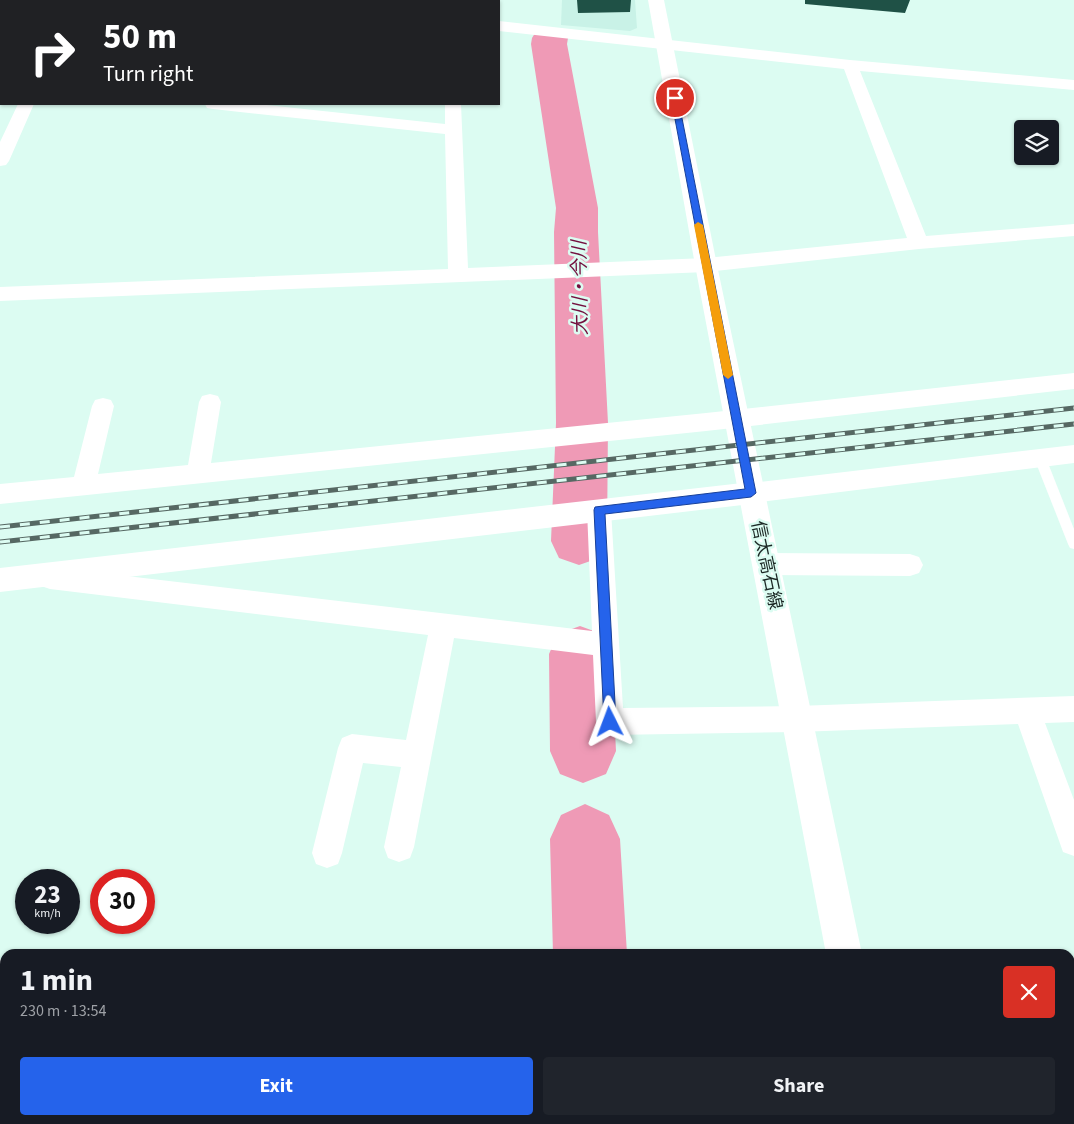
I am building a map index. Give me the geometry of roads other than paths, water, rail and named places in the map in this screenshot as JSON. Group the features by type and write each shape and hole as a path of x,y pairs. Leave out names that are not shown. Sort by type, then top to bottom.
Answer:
{"main road":[{"name":"信太高石線","path":"656,0 706,265 843,949"},
{"path":"0,580 751,493"}],"street":[{"path":"500,26 664,43 850,66 1074,85"},
{"path":"850,66 919,243"},
{"path":"0,161 26,105"},
{"path":"222,105 453,130"},
{"path":"454,105 453,130 458,276"},
{"path":"0,294 706,265 919,243 1074,230"},
{"path":"0,494 737,419 1074,381"},
{"path":"198,474 210,402"},
{"path":"84,486 103,406"},
{"path":"751,493 1074,454"},
{"path":"599,510 610,722 797,719 1074,709"},
{"path":"767,564 910,565"},
{"path":"38,577 606,645"},
{"path":"399,847 443,626"},
{"path":"1027,711 1074,841"},
{"path":"327,853 352,748 417,755"}],"lane":[{"path":"1040,458 1074,544"}],"waterway":[{"name":"大川・今川","path":"550,38 549,44 577,208 576,232 582,423 579,541"},
{"name":"大川・今川","path":"580,654 583,751"},
{"name":"大川・今川","path":"585,839 590,949"}],"railway":[{"path":"0,527 1074,408"},
{"path":"0,542 1074,424"}]}
